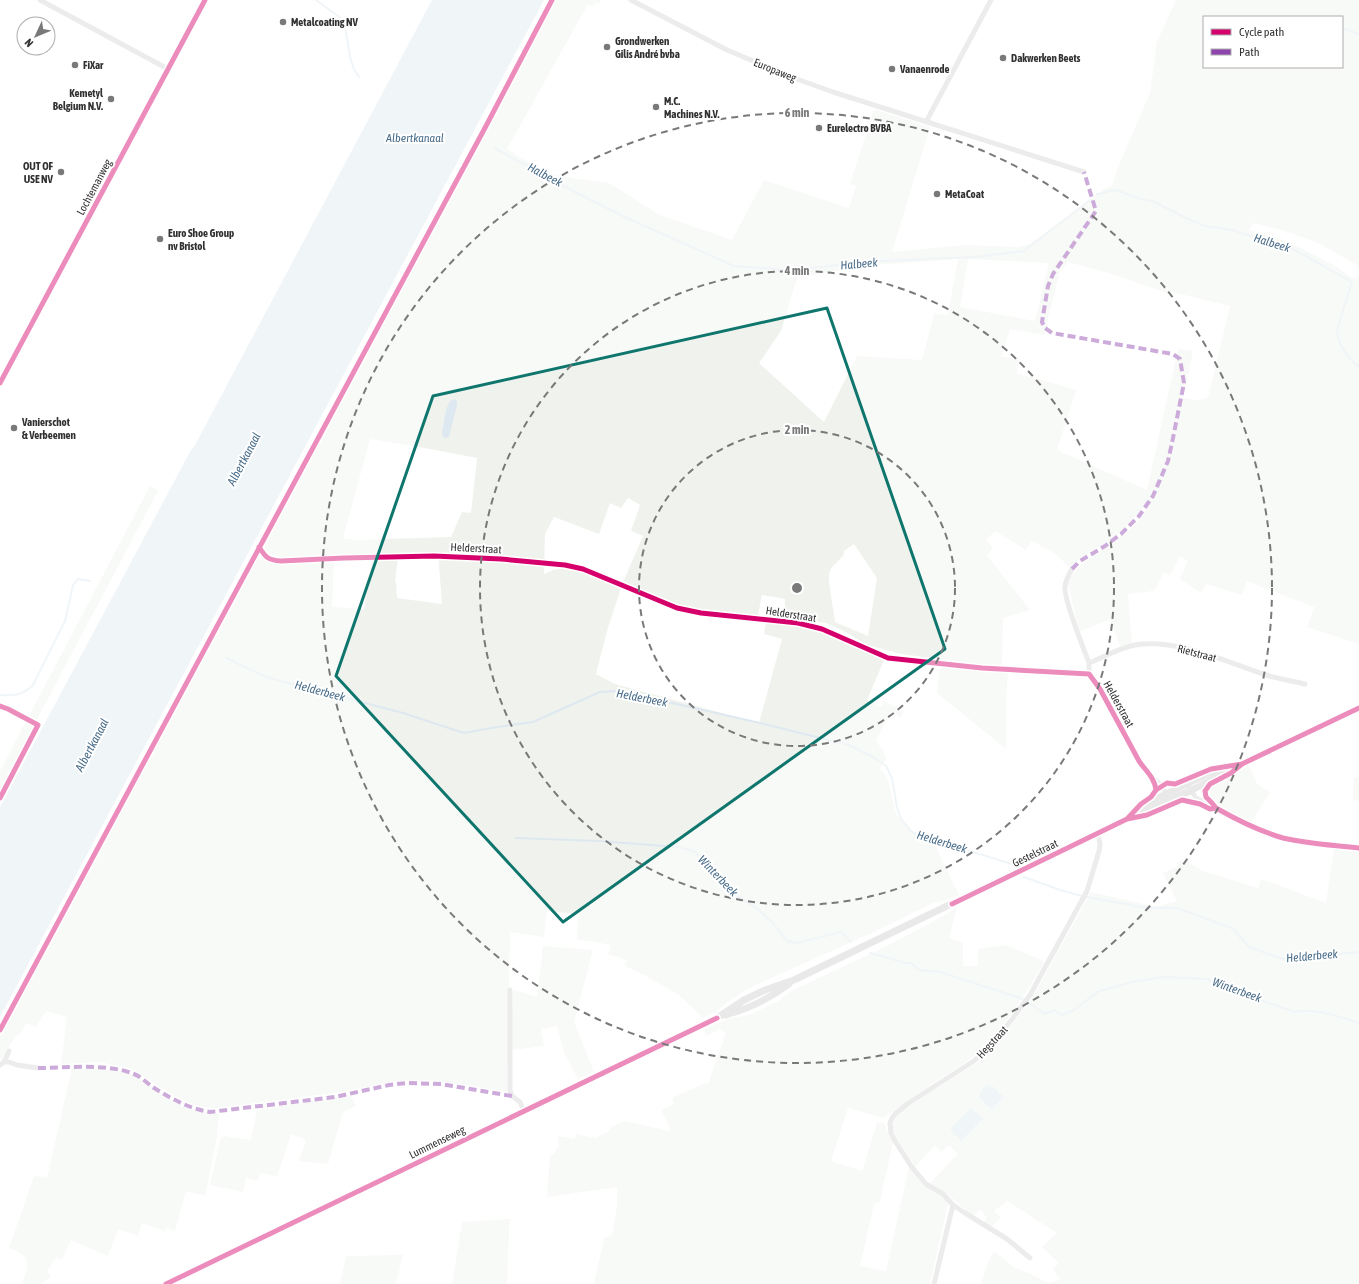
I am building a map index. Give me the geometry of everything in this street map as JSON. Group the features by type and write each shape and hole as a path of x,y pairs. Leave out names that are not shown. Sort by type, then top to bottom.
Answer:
{"main road":[{"name":"Gestelstraat","path":"1167,798 1190,791 1242,764 1359,708"},
{"name":"Gestelstraat","path":"719,1017 748,1007 769,997 794,980 1098,834 1167,798 1187,784 1211,772 1242,764"},
{"name":"Lummenseweg","path":"166,1284 719,1017"}],"street":[{"path":"40,0 168,69"},
{"name":"Lochtemanweg","path":"0,383 205,0"},
{"name":"Europaweg","path":"631,0 727,50 833,92 1084,172"},
{"path":"926,122 991,0"},
{"name":"Helderstraat","path":"344,558 434,556 501,559 565,565 584,569 678,608 701,613 804,625 822,629 888,658 982,668 1089,674"},
{"name":"Helderstraat","path":"1072,569 1065,587 1067,598 1090,663 1089,674 1100,689 1139,761 1145,770 1162,786 1167,798"},
{"name":"Rietstraat","path":"1090,663 1131,646 1146,644 1164,645 1213,656 1267,676 1305,684"},
{"path":"1187,784 1190,791 1196,798 1261,830 1283,838 1359,848"},
{"name":"Hegstraat","path":"1030,1258 1007,1239 953,1205 943,1194 926,1184 911,1166 893,1137 890,1123 892,1118 907,1104 974,1061 993,1043 1030,996 1088,891 1099,851 1100,844 1098,834"},
{"path":"510,990 510,1090 512,1096 520,1102 524,1111"},
{"path":"2,1064 9,1051"},
{"path":"2,1064 9,1062 17,1065 38,1068"},
{"path":"934,1284 953,1205"}],"highlighted area":[{"path":"827,308 945,649 563,922 336,676 433,396"}],"shaded area":[{"path":"554,0 601,0 599,4 595,3 593,7 588,4 507,149 541,170 557,175 609,183 660,215 732,240 764,180 849,208 856,186 850,184 874,109 930,127 892,252 965,245 1019,247 1030,244 1104,189 1112,186 1118,167 1150,93 1157,42 1176,0 1359,0 1359,270 1357,265 1318,243 1282,230 1253,223 1249,230 1287,241 1337,267 1352,278 1357,278 1359,275 1359,644 1307,627 1314,607 1247,581 1242,595 1206,584 1201,593 1180,579 1188,561 1180,556 1170,575 1164,572 1154,591 1128,594 1132,644 1121,648 1110,619 1079,632 1068,583 1072,575 1092,556 1115,542 1126,533 1150,506 1146,503 1119,533 1084,556 1070,568 1056,554 1032,541 1026,550 995,531 986,540 993,548 987,555 1030,610 1003,618 1002,667 901,654 867,645 846,632 826,623 785,618 785,599 762,595 758,615 689,608 673,603 623,582 643,536 631,531 640,505 628,498 621,508 610,503 599,534 554,517 545,534 544,574 553,570 570,569 597,577 621,588 607,631 596,674 615,684 759,723 782,639 764,634 766,623 814,630 884,660 867,700 882,707 884,701 904,711 901,717 891,712 876,741 884,752 886,759 880,768 887,777 896,814 910,831 933,841 959,895 944,901 933,903 876,931 747,989 716,1012 703,1018 679,995 625,966 627,960 608,954 611,945 577,939 578,914 547,911 544,937 510,932 507,1092 428,1080 396,1081 342,1092 217,1108 202,1107 178,1098 130,1068 99,1062 61,1064 67,1017 46,1011 36,1027 26,1023 19,1036 16,1035 0,1061 0,1036 113,823 190,685 256,559 284,563 334,562 332,607 364,609 371,560 398,560 395,581 397,598 442,604 438,552 283,557 262,552","holes":["958,259 948,315 934,314 922,360 857,356 824,422 759,363 781,331 797,278 860,266","968,259 1049,263 1035,321 960,307","1068,262 1109,273 1167,293 1168,291 1230,306 1208,398 1197,400 1183,398 1193,351 1178,349 1147,490 1057,450 1076,390 1017,373 1019,358 1001,357 1010,329 1045,335 1060,271","370,439 477,458 471,513 462,512 451,537 355,540 343,538","854,544 877,578 868,636 835,622 829,574 844,554 844,551"]},
{"path":"150,486 158,491 0,789 0,771"},
{"path":"940,666 1008,673 1006,699 1006,749 937,693"},
{"path":"1249,766 1257,784 1270,792 1251,823 1214,804 1214,801 1209,797 1208,793 1210,786"},
{"path":"1359,776 1359,801 1353,800 1354,778"},
{"path":"1334,848 1359,850 1359,1284 981,1284 988,1262 994,1251 1015,1268 1029,1273 1048,1283 1060,1280 1053,1269 1059,1263 1042,1247 1057,1233 1007,1201 994,1211 1001,1217 991,1227 984,1222 987,1218 980,1209 973,1216 947,1194 930,1183 958,1154 949,1145 941,1152 935,1145 915,1167 895,1135 893,1123 898,1114 908,1106 977,1063 998,1042 1031,1000 1091,892 1152,906 1177,901 1163,873 1178,866 1177,863 1184,859 1202,871 1258,888 1261,879 1326,903","holes":["995,1088 1004,1097 992,1109 981,1101"]},
{"path":"957,907 949,938 963,943 963,966 978,966 978,949 1006,945 1045,962 1004,1024 985,1046 968,1061 883,1118 848,1108 831,1161 862,1171 877,1123 884,1123 893,1142 880,1202 874,1204 860,1266 886,1271 909,1167 925,1185 943,1197 948,1203 930,1284 594,1284 604,1238 612,1235 617,1206 617,1187 547,1197 550,1156 554,1154 559,1146 558,1136 575,1139 576,1134 596,1138 611,1130 610,1128 624,1121 670,1131 670,1127 661,1110 674,1104 672,1098 705,1083 708,1084 726,1033 720,1029 706,1036 704,1029 730,1018 749,1015 778,1001 791,991 887,946"},
{"path":"543,946 593,950 574,1022 594,1072 578,1079 564,1052 557,1026 541,1029 544,1046 511,1050 513,992 515,990 537,997"},
{"path":"72,1068 112,1071 134,1075 181,1106 194,1110 219,1114 216,1143 205,1196 186,1191 175,1231 166,1228 165,1231 142,1223 138,1236 118,1229 108,1256 71,1240 62,1260 56,1258 47,1271 51,1277 41,1284 22,1284 27,1261 21,1254 9,1248 34,1176 47,1178"},
{"path":"351,1095 356,1106 343,1112 328,1164 299,1161 306,1140 291,1134 277,1176 260,1173 258,1181 246,1178 243,1192 210,1185 220,1141 224,1136 251,1140 257,1110"},
{"path":"510,1219 507,1284 452,1284 462,1222"},
{"path":"403,1255 396,1284 340,1284 346,1256"}],"water":[{"name":"Albertkanaal","path":"432,0 544,0 0,1017 0,807"},
{"path":"455,399 457,401 457,405 449,437 446,438 443,437 442,433 446,410 450,401"},
{"path":"989,1085 995,1088 1004,1097 992,1109 979,1097 983,1088"},
{"path":"971,1108 983,1118 961,1141 951,1130 951,1128"}],"waterway":[{"name":"Halbeek","path":"316,0 342,19 352,64 359,77"},
{"path":"1343,28 1359,34"},
{"name":"Halbeek","path":"494,148 575,192 627,218 734,266 789,270 882,261 975,257 1024,251 1090,200"},
{"name":"Halbeek","path":"1097,194 1116,190 1141,199 1152,201 1205,226 1232,230 1295,250 1352,282 1337,330 1339,341 1344,351 1359,367"},
{"name":"Helderbeek","path":"0,695 18,694 26,691 33,685 65,621 73,585 78,579 90,581"},
{"name":"Helderbeek","path":"226,658 266,677 403,713 464,733 533,722 600,692 619,691 849,745 871,756 886,766 892,778 897,808 901,819 912,832 1015,865"},
{"name":"Winterbeek","path":"515,838 599,841 678,847 694,851 733,893 759,910 772,922 787,941 796,943 841,932 851,942"},
{"name":"Helderbeek","path":"1024,877 1082,896"},
{"name":"Helderbeek","path":"1087,897 1147,908 1177,908 1232,928 1249,947 1283,959 1359,952"},
{"name":"Winterbeek","path":"870,953 911,963 919,970 940,972 1023,999"},
{"name":"Winterbeek","path":"1030,1003 1044,1014 1054,1010 1062,1015 1074,1010 1099,991 1133,982 1164,977 1207,979 1234,991 1295,1012 1318,1012 1359,1023"}],"marked path":[{"path":"1072,569 1080,561 1105,546 1121,534 1139,516 1153,496 1168,461 1184,383 1180,359 1173,354 1052,333 1045,328 1042,322 1048,286 1053,274 1096,211 1084,172"},
{"path":"38,1068 100,1067 124,1071 138,1076 165,1095 202,1111 210,1112 335,1097 389,1085 407,1083 441,1084 512,1096"}],"cycle path":[{"path":"0,383 205,0"},
{"path":"0,1030 486,126 552,0"},
{"path":"259,547 268,558 281,561 434,556 501,559 565,565 583,569 677,608 701,613 798,623 822,629 888,658 982,668 1089,674 1100,689 1139,761 1152,778 1156,790"},
{"path":"0,706 38,725 0,798"},
{"path":"1216,808 1206,797 1205,791 1210,784 1231,773 1242,764 1359,708"},
{"path":"1127,819 1141,804 1151,797 1156,790 1167,783 1175,784 1211,769 1242,764"},
{"path":"952,904 1127,819 1147,815 1182,800 1200,804 1210,809 1216,808"},
{"path":"1216,808 1248,825 1283,838 1311,843 1359,848"},
{"path":"166,1284 717,1018"}],"place":[{"name":"Metalcoating NV","path":"283,22"},
{"name":"Grondwerken Gilis André bvba","path":"607,47"},
{"name":"Dakwerken Beets","path":"1003,58"},
{"name":"FiXar","path":"75,65"},
{"name":"Vanaenrode","path":"892,69"},
{"name":"Kemetyl Belgium N.V.","path":"111,99"},
{"name":"M.C. Machines N.V.","path":"656,107"},
{"name":"Eurelectro BVBA","path":"819,128"},
{"name":"OUT OF USE NV","path":"61,172"},
{"name":"MetaCoat","path":"937,194"},
{"name":"Euro Shoe Group nv Bristol","path":"160,239"},
{"name":"Vanierschot & Verbeemen","path":"14,428"}]}
